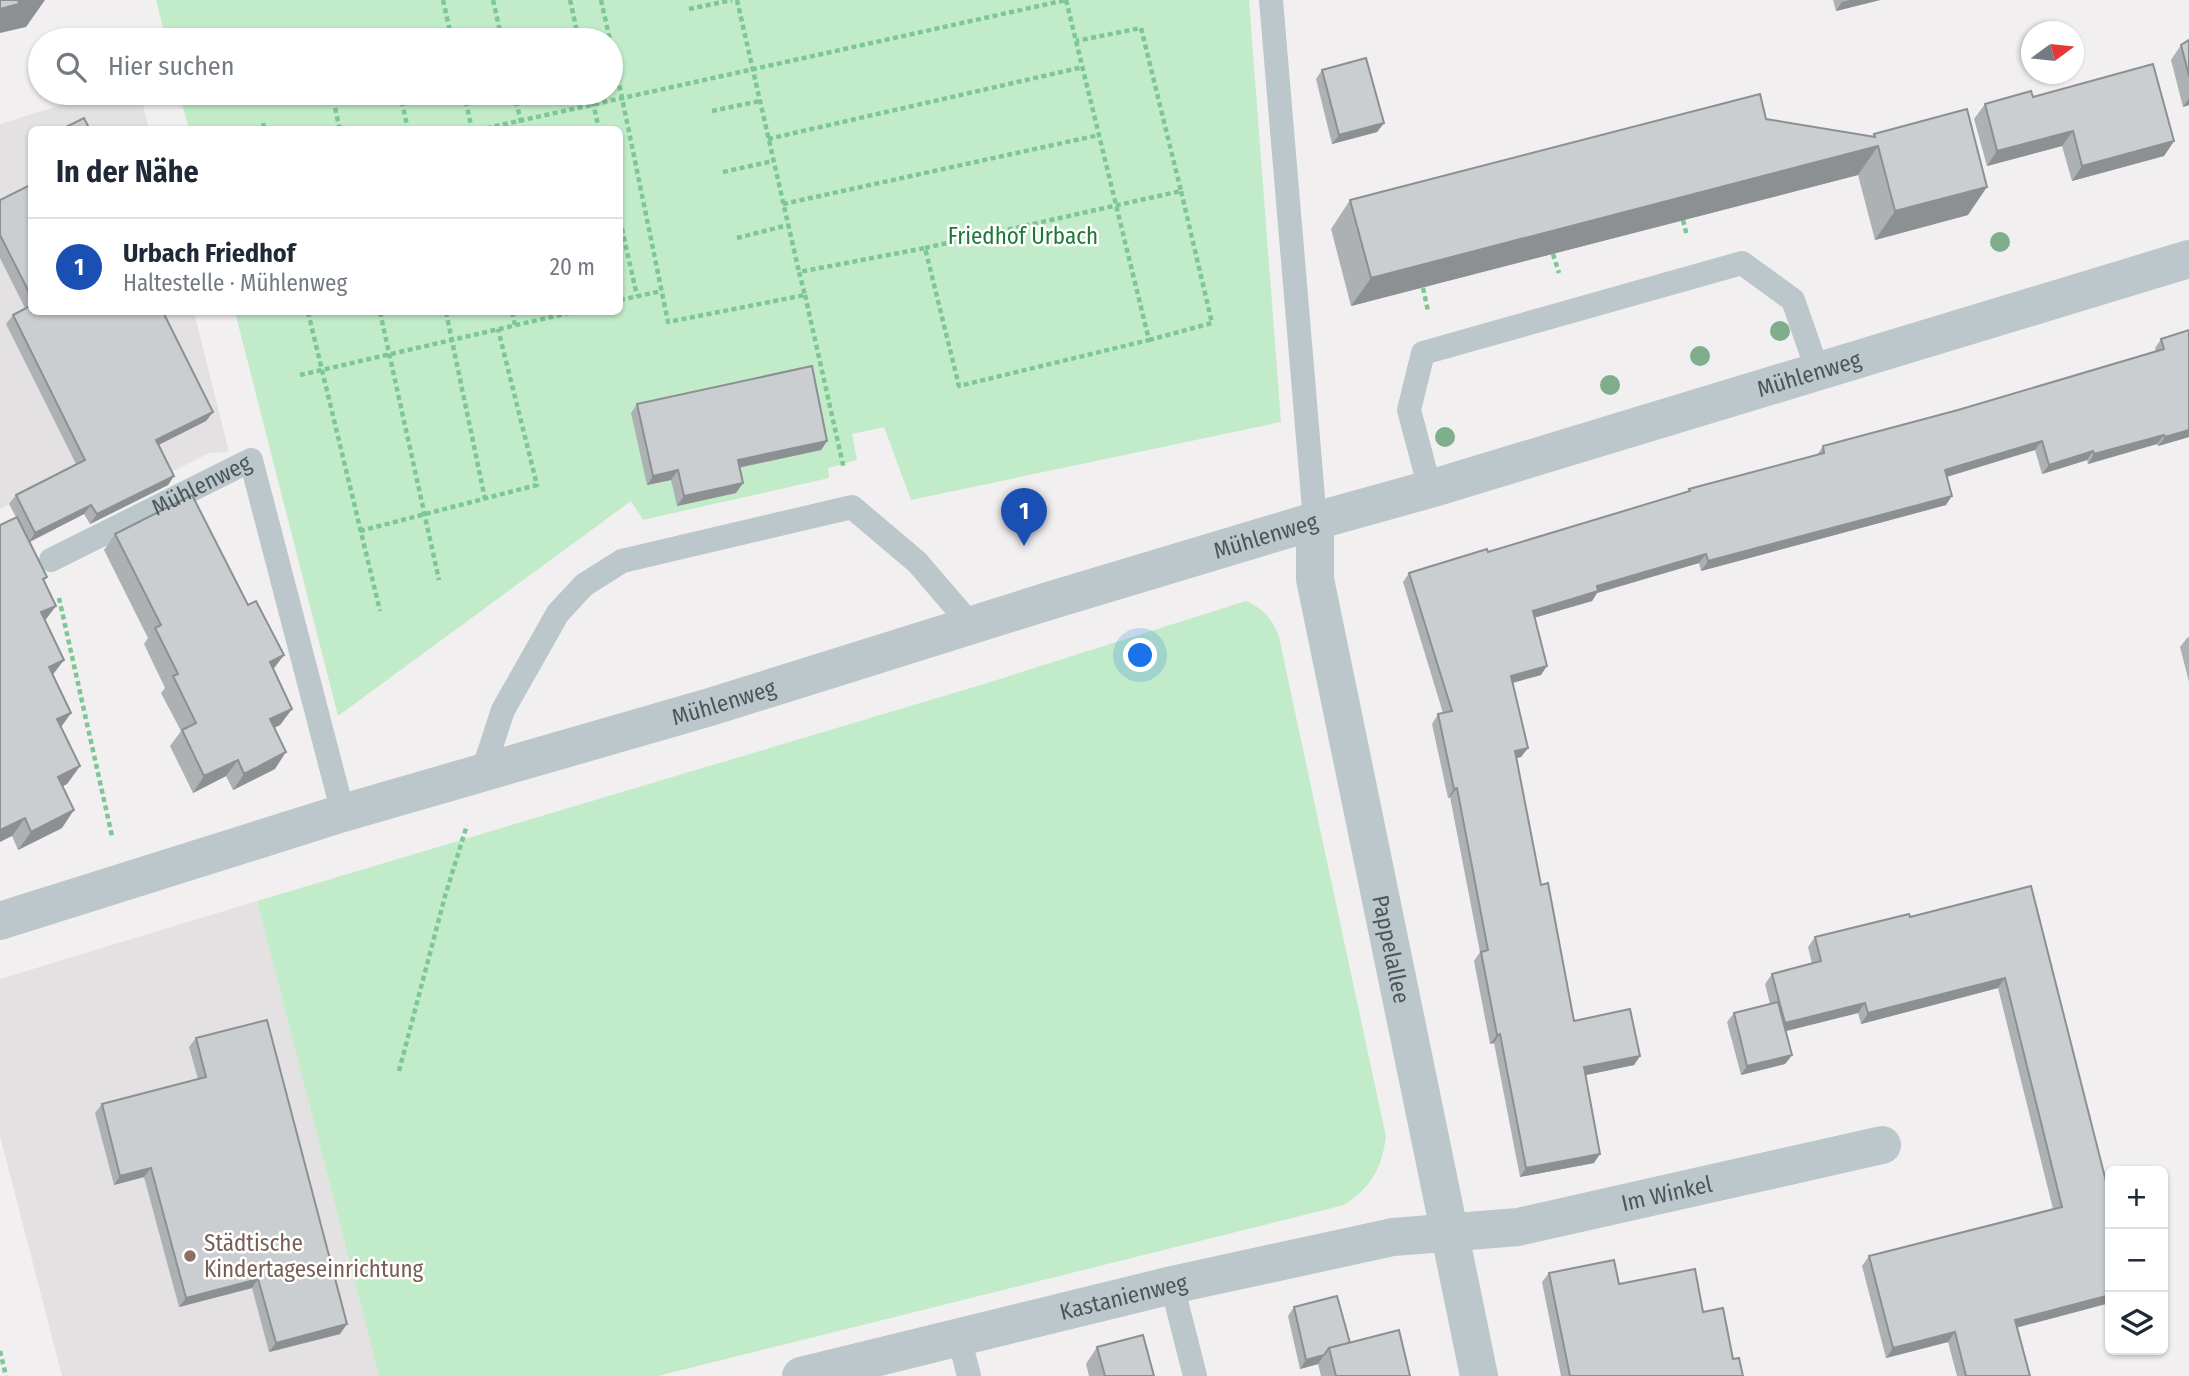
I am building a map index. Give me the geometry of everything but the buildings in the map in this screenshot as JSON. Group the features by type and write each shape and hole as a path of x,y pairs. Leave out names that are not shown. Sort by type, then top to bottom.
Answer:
{"street":[{"name":"Mühlenweg","path":"0,921 343,813 710,706 2189,259"},
{"name":"Pappelallee","path":"1315,521 1315,579 1479,1376"},
{"name":"Im Winkel","path":"1450,1234 1518,1227 1882,1145"},
{"name":"Kastanienweg","path":"801,1376 1172,1285 1393,1237 1450,1234"}],"lane":[{"path":"1271,0 1315,521"},
{"path":"1430,489 1409,410 1423,353 1742,263 1793,300 1818,372"},
{"name":"Mühlenweg","path":"51,560 251,460 343,813"},
{"path":"483,771 503,710 558,612 584,585 622,561 852,507 917,562 972,626"},
{"path":"1172,1285 1195,1376"},
{"path":"959,1337 969,1376"}],"path":[{"path":"443,0 449,28"},
{"path":"493,0 499,28"},
{"path":"570,0 576,28"},
{"path":"601,0 607,28"},
{"path":"689,9 734,0 774,161 852,507"},
{"path":"623,98 1066,0 1149,340"},
{"path":"925,248 959,386 1212,323 1141,28 1076,41"},
{"path":"768,139 1083,67"},
{"path":"712,111 760,101"},
{"path":"623,103 668,322 805,295"},
{"path":"403,105 407,126"},
{"path":"467,105 471,126"},
{"path":"517,105 522,126"},
{"path":"495,126 588,105"},
{"path":"593,105 598,126"},
{"path":"335,108 339,126"},
{"path":"783,204 1099,135"},
{"path":"723,172 774,161"},
{"path":"799,272 925,248 1181,191"},
{"path":"737,238 788,225"},
{"path":"623,233 637,296"},
{"path":"623,299 662,291"},
{"path":"309,315 380,611"},
{"path":"381,315 439,580"},
{"path":"447,315 485,499"},
{"path":"513,315 515,325"},
{"path":"300,375 553,315"},
{"path":"360,531 537,485 498,329"},
{"path":"51,560 123,884"},
{"path":"399,1071 445,896 483,771"},
{"path":"0,1352 6,1376"}],"shaded area":[{"path":"61,105 143,105 148,126 28,126 28,315 195,315 229,452 209,453 163,476 51,484 0,509 0,124"},
{"name":"Städtische Kindertageseinrichtung","path":"257,901 379,1376 62,1376 0,1136 0,979"}],"green space":[{"name":"Friedhof Urbach","path":"156,0 1249,0 1281,422 911,500 884,427 852,434 857,460 828,468 829,478 643,520 631,501 338,716 236,315 623,315 623,126 188,126 182,105 623,105 623,28 163,28"},
{"path":"1246,601 1267,615 1279,637 1386,1137 1378,1168 1362,1191 1344,1205 658,1376 379,1376 257,901 984,684"}],"place":[{"name":"Urbach Friedhof","path":"1024,546"},
{"name":"Städtische Kindertageseinrichtung","path":"190,1256"}]}
